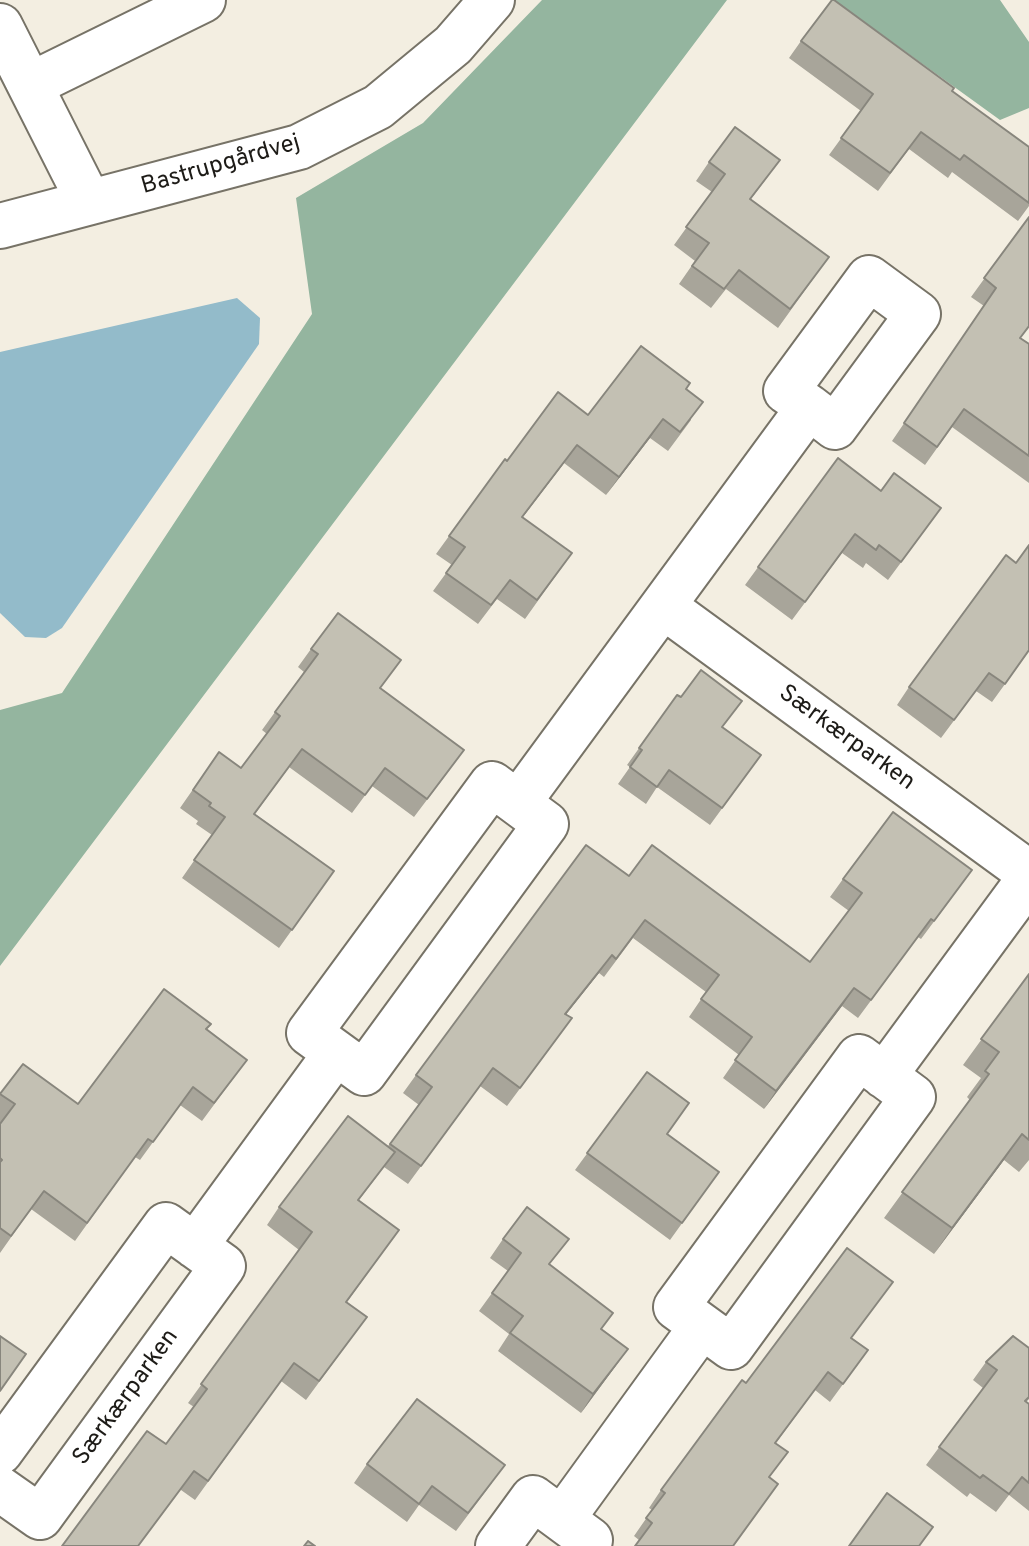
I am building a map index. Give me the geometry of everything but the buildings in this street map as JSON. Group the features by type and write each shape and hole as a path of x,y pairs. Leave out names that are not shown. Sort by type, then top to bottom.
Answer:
{"street":[{"path":"30,85 203,0"},
{"name":"Bastrupgårdvej","path":"0,226 299,147 378,107 453,45 492,0"},
{"path":"0,26 89,202"},
{"path":"518,803 809,407"},
{"name":"Særkærparken","path":"663,606 1029,876 884,1076"},
{"path":"492,784 518,803 546,824 364,1073 309,1033 492,784"},
{"path":"195,1246 336,1053"},
{"path":"859,1057 884,1076 913,1097 731,1347 676,1307 859,1057"},
{"name":"Særkærparken","path":"0,1452 166,1225 223,1266 40,1517 0,1489"},
{"path":"498,1546 533,1498 574,1532 702,1326"}],"green space":[{"path":"542,0 727,0 0,966 0,710 62,693 312,314 296,198 423,123"},
{"path":"834,0 1000,0 1029,42 1029,108 1000,120"}],"water":[{"path":"237,298 260,318 259,344 62,628 46,638 25,637 0,613 0,352"}]}
